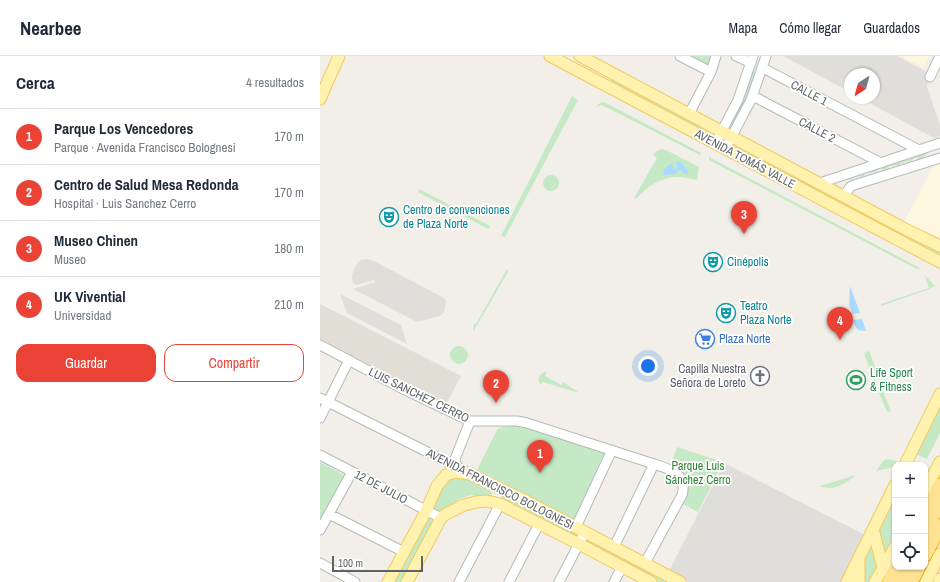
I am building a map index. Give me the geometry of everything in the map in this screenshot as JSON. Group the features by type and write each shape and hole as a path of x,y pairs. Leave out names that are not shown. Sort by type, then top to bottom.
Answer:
{"highway":[{"path":"928,508 940,485"},
{"path":"928,526 940,503"},
{"path":"928,549 940,526"},
{"path":"889,582 895,570"},
{"path":"900,582 906,570"},
{"path":"911,582 917,570"}],"main road":[{"path":"320,99 339,56"},
{"name":"AVENIDA TOMÁS VALLE","path":"550,56 940,262"},
{"name":"AVENIDA TOMÁS VALLE","path":"580,56 940,246"},
{"path":"925,254 940,268"},
{"path":"906,462 940,394"},
{"path":"928,484 940,462"},
{"path":"388,582 438,486 446,475 454,472 470,474"},
{"name":"AVENIDA FRANCISCO BOLOGNESI","path":"470,474 580,529 680,582"},
{"path":"407,582 441,518 452,510 464,505 494,499 497,490 492,484"},
{"path":"847,582 892,491"},
{"name":"AVENIDA FRANCISCO BOLOGNESI","path":"487,501 500,504 651,582"},
{"path":"873,529 884,568"},
{"path":"875,582 892,553"},
{"path":"926,582 940,554"},
{"path":"859,557 859,582"}],"street":[{"path":"680,56 711,72"},
{"path":"689,114 711,72 716,56"},
{"path":"715,144 738,100 752,60 736,56"},
{"path":"725,149 753,96 766,56"},
{"path":"930,77 940,56"},
{"name":"CALLE 1","path":"763,68 919,150"},
{"name":"CALLE 2","path":"753,96 881,163"},
{"path":"820,183 940,144"},
{"path":"844,196 850,187 854,185 940,158"},
{"name":"LUIS SANCHEZ CERRO","path":"320,345 401,388 470,421 520,422 612,450 670,469 677,473 682,481 683,489 680,499 645,563"},
{"path":"320,418 324,400 349,360"},
{"name":"AVENIDA FRANCISCO BOLOGNESI","path":"324,400 470,474"},
{"path":"457,468 455,459 470,421"},
{"path":"559,582 579,544 580,529 612,450"},
{"name":"12 DE JULIO","path":"320,455 441,518"},
{"path":"614,547 654,464"},
{"path":"320,530 352,472"},
{"path":"459,582 500,504"},
{"path":"329,514 404,552"},
{"path":"509,582 539,524"},
{"path":"320,563 355,582"},
{"path":"614,582 622,567"}],"shaded area":[{"path":"783,56 897,56 931,74 927,86 940,126 940,136 934,138 871,104 880,104 880,68 844,68 844,89"},
{"path":"901,56 929,56 924,68"},
{"path":"940,163 940,239 904,222 934,165"},
{"path":"368,259 444,298 446,302 444,313 440,316 417,322 353,289 375,282 374,280 357,285 353,283 352,277 356,265 361,260"},
{"path":"340,294 401,325 407,344 347,313"},
{"path":"320,304 461,376 445,406 320,342"},
{"path":"724,463 865,535 841,582 689,582 669,571"}],"green space":[{"path":"683,56 713,56 709,68"},
{"path":"752,70 757,73 753,88 737,120 735,120 734,116"},
{"path":"613,77 705,125 702,130 610,82"},
{"path":"572,96 578,100 505,237 501,236"},
{"path":"604,102 701,153 700,155 610,109 601,105 596,107 598,104"},
{"path":"733,141 940,250 940,256 730,146"},
{"path":"661,149 666,150 699,167 697,180 681,177 667,178 656,183 637,198 634,198 657,158 653,155"},
{"path":"928,151 929,152 922,158 918,159 917,157 911,161 900,163 900,165 889,166 883,170 882,168 876,172 865,173 864,176 854,176 853,179 848,180 845,178"},
{"path":"709,157 920,268 919,270 709,160"},
{"path":"551,175 557,177 559,183 557,189 551,191 545,189 543,183 545,177"},
{"path":"419,189 490,226 488,229 418,192"},
{"path":"507,269 508,272 473,332 474,324 476,324"},
{"path":"925,275 935,286 881,306 881,304 929,288"},
{"path":"459,346 465,349 468,355 465,361 459,364 453,361 450,355 453,349"},
{"path":"869,351 877,372 871,373 864,353"},
{"path":"547,372 545,376 561,385 563,382 578,392 543,382 541,385 539,383 539,378 541,374"},
{"path":"881,386 891,411 887,412 877,388"},
{"path":"940,406 940,433 927,459 916,454"},
{"path":"515,425 608,453 573,523 507,489 508,485 477,470 498,428"},
{"name":"Parque Luis Sánchez Cerro","path":"677,447 723,462 698,512 679,502 683,487 669,469"},
{"path":"888,459 897,461 892,462 892,467 876,471 884,460"},
{"path":"320,462 344,475 320,520"},
{"path":"856,475 840,486 825,488 820,486"},
{"path":"466,477 491,490 492,496 489,498 471,495 460,499 441,513 430,509 438,492 448,479"},
{"path":"503,493 672,582 659,582 499,501"},
{"path":"892,501 892,540 869,582 862,582 863,557"},
{"path":"428,519 431,519 433,523 401,582 391,582"}],"water":[{"path":"679,161 687,169 688,174 684,174 680,170 675,174 664,175 664,170 666,167 672,164 673,169 675,169 678,167 676,163"},
{"path":"850,286 860,313 853,314 849,305"},
{"path":"862,319 866,331 857,328 853,320"}],"place":[{"name":"Centro de convenciones de Plaza Norte","path":"389,217"},
{"name":"Museo Chinen","path":"744,234"},
{"name":"Cinépolis","path":"713,262"},
{"name":"Teatro Plaza Norte","path":"726,313"},
{"name":"Plaza Norte","path":"705,339"},
{"name":"UK Vivential","path":"840,340"},
{"name":"Capilla Nuestra Señora de Loreto","path":"760,376"},
{"name":"Life Sport & Fitness","path":"856,380"},
{"name":"Centro de Salud Mesa Redonda","path":"496,403"},
{"name":"Parque Los Vencedores","path":"540,473"}]}
